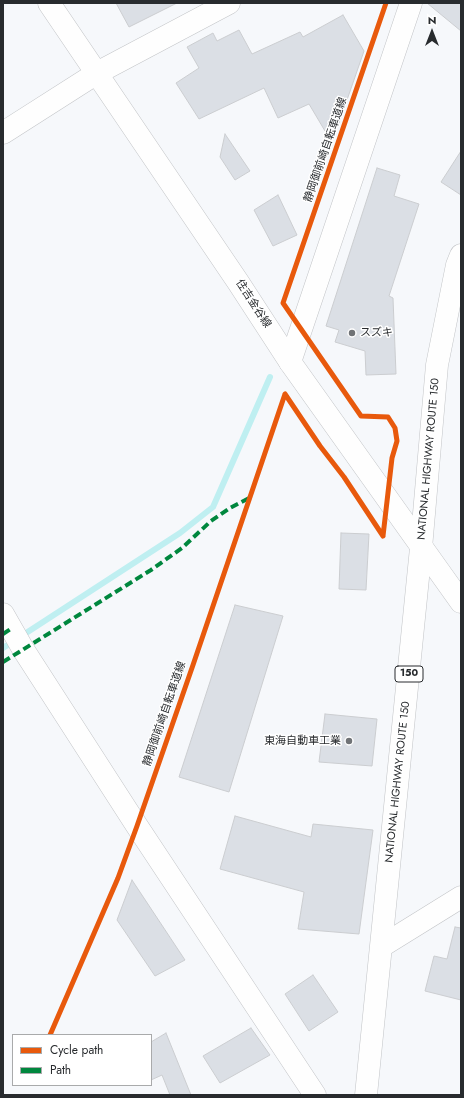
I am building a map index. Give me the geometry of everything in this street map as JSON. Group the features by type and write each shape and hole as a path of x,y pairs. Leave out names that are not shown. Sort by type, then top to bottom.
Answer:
{"main road":[{"name":"住吉金谷線","path":"49,3 225,263 290,362 421,548 461,602"},
{"path":"3,134 97,73 229,3"},
{"path":"290,362 411,3"},
{"name":"NATIONAL HIGHWAY ROUTE 150","path":"366,1095 421,548 437,365 460,262"},
{"path":"13,630 137,826 315,1095"},
{"path":"382,946 461,897"}],"building":[{"path":"116,3 177,3 129,27"},
{"path":"427,3 461,3 461,31"},
{"path":"343,15 364,51 339,123 325,131 309,104 278,118 264,88 199,119 176,83 199,68 187,47 213,33 217,41 239,30 252,54 300,32 303,37"},
{"path":"225,134 250,171 235,180 220,157"},
{"path":"461,151 461,195 441,182"},
{"path":"377,168 400,175 394,196 419,204 389,296 393,298 396,374 366,375 365,351 335,342 339,330 326,326"},
{"path":"278,195 297,235 273,246 254,210"},
{"path":"341,533 369,534 366,590 339,589"},
{"path":"235,605 283,616 229,792 179,777"},
{"path":"325,714 377,719 372,766 319,762"},
{"path":"235,816 311,837 313,824 373,830 359,934 298,929 304,892 220,869"},
{"path":"132,880 185,960 155,976 117,920"},
{"path":"455,927 461,928 461,1000 425,991 434,956 447,959"},
{"path":"313,975 338,1012 309,1031 285,994"},
{"path":"251,1028 270,1055 220,1083 203,1056"},
{"path":"166,1033 191,1095 170,1095 162,1075 152,1080 152,1041"}],"waterway":[{"path":"3,648 180,533 213,507 270,377"}],"marked path":[{"path":"3,662 151,570 182,548 211,521 230,508 249,498"},
{"path":"3,634 12,628"}],"cycle path":[{"name":"静岡御前崎自転車道線","path":"383,536 392,458 397,441 395,428 388,417 361,416 283,303 386,3"},
{"path":"285,394 320,446 344,477 383,536"},
{"name":"静岡御前崎自転車道線","path":"50,1034 118,878 193,665 285,394"}],"place":[{"name":"スズキ","path":"352,333"},
{"name":"東海自動車工業","path":"349,741"}]}
